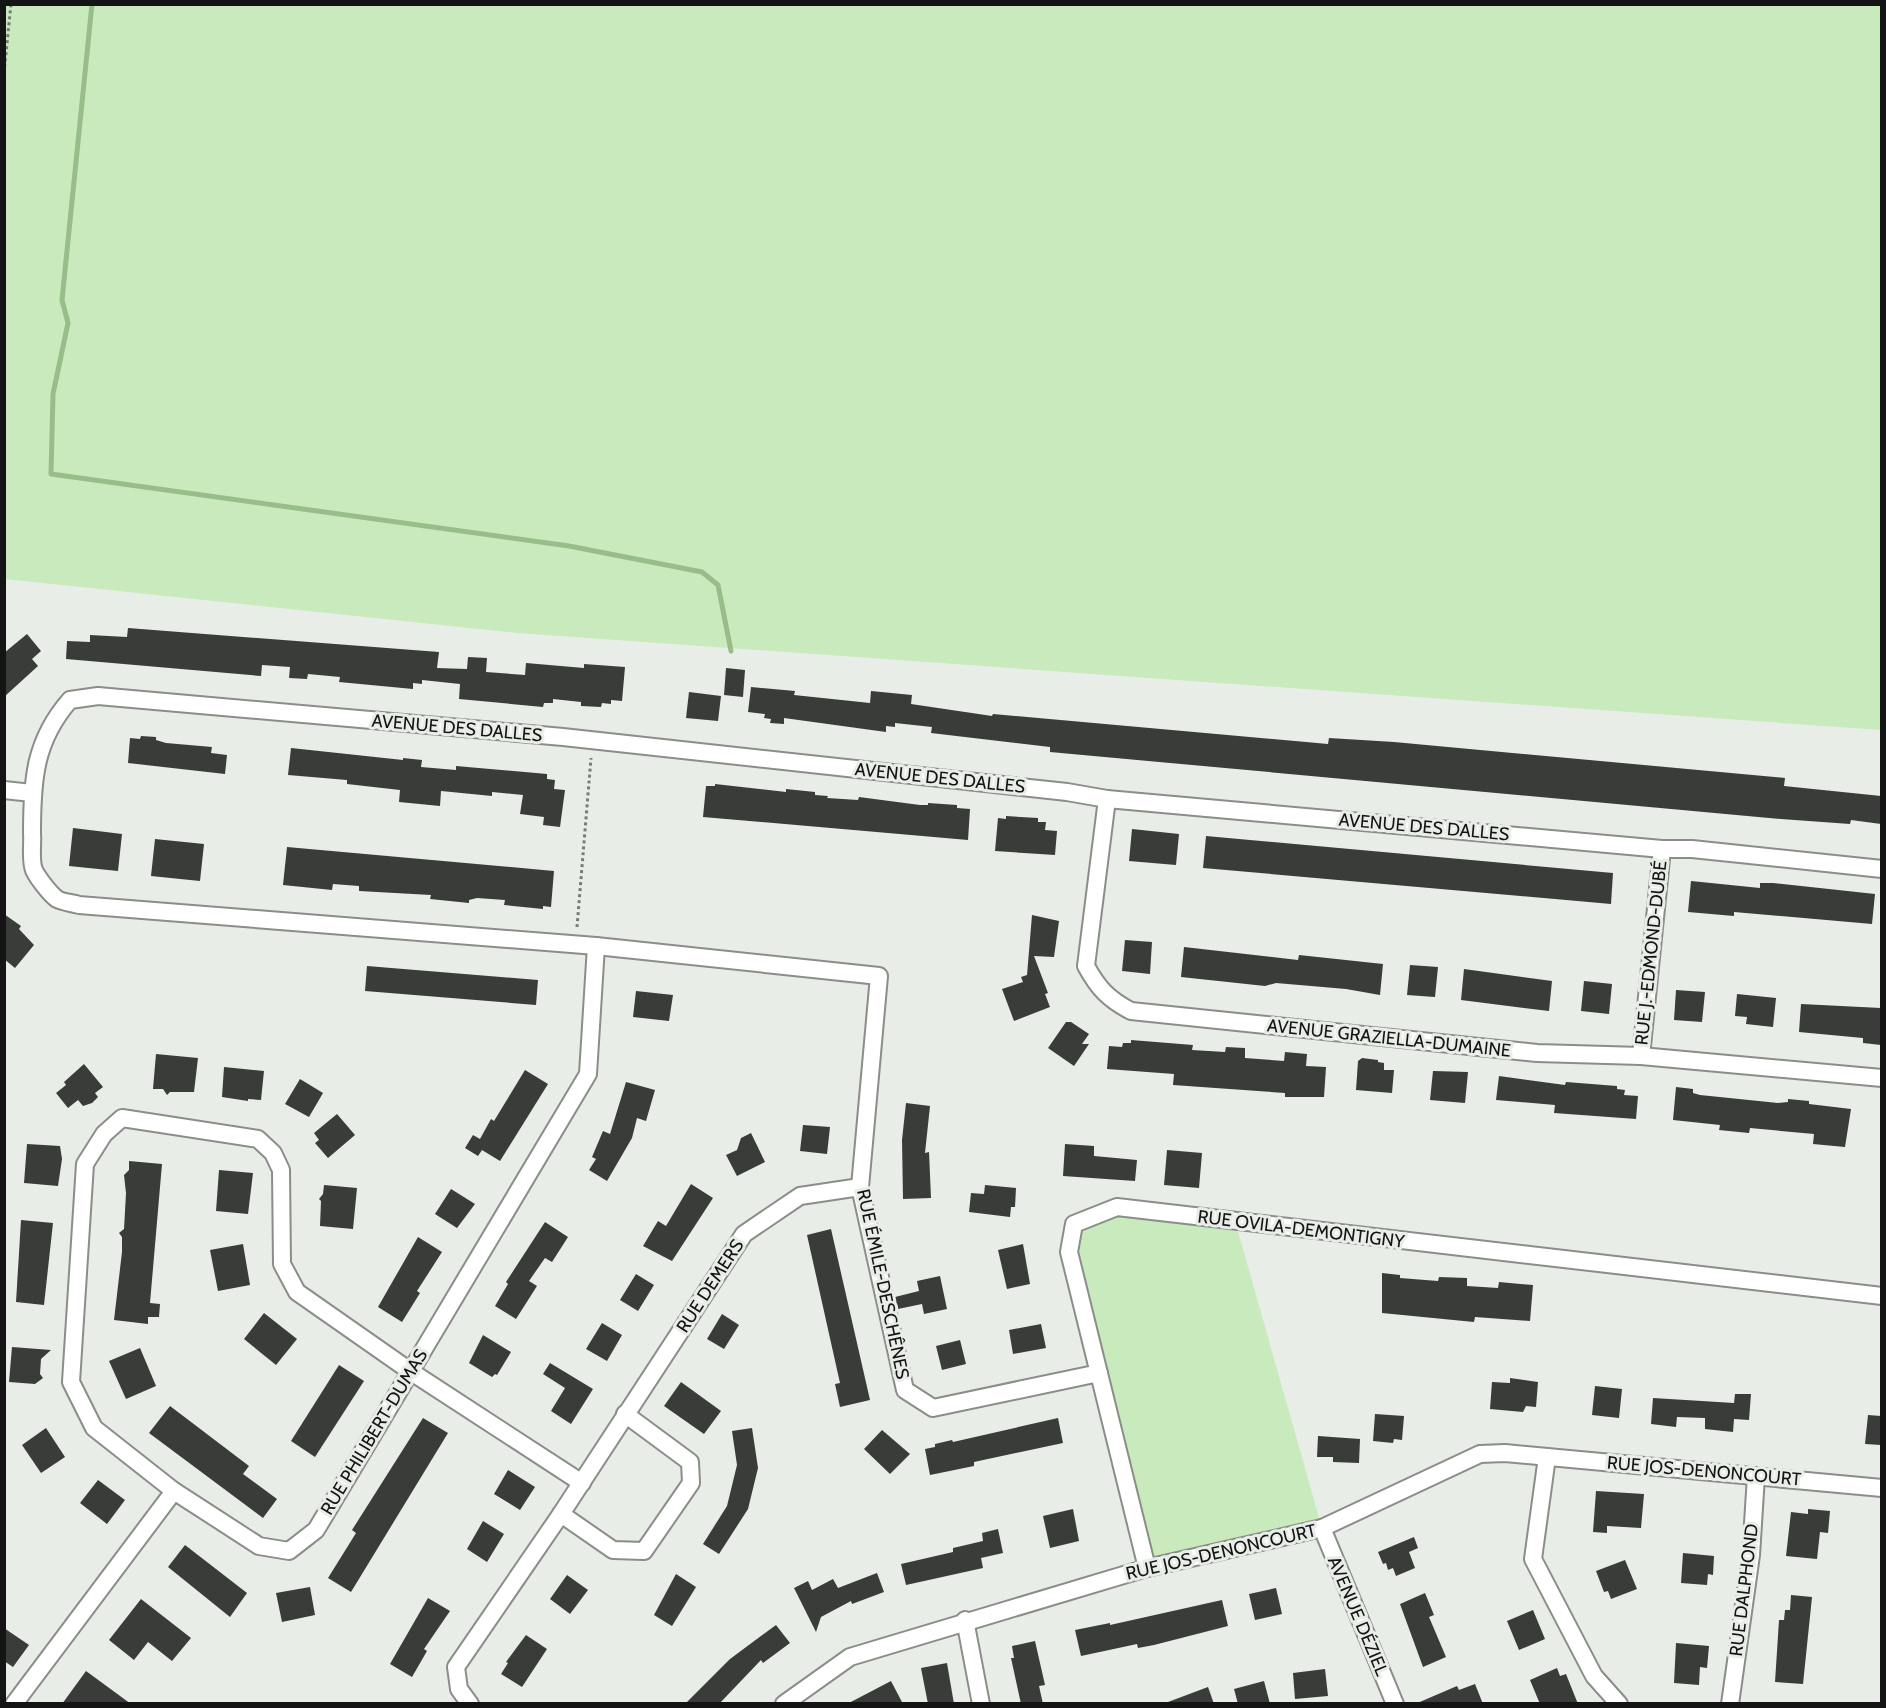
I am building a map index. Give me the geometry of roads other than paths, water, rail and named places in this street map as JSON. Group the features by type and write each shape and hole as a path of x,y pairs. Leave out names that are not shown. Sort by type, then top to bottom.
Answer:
{"street":[{"name":"AVENUE DES DALLES","path":"879,976 576,944 79,905 57,899 33,869 32,793 42,742 54,718 70,700 98,696 593,740 1068,792 1107,799 1662,849 1692,849 1881,869"},
{"path":"4,790 32,793"},
{"name":"AVENUE GRAZIELLA-DUMAINE","path":"1107,799 1086,966 1098,988 1111,1000 1131,1011 1537,1053 1641,1056 1881,1078"},
{"name":"RUE J.-EDMOND-DUBÉ","path":"1641,1056 1662,849"},
{"name":"RUE PHILIBERT-DUMAS","path":"411,1371 297,1292 282,1264 280,1170 273,1153 258,1139 122,1118 104,1134 85,1164 71,1382 93,1428 174,1491 259,1546 289,1551 316,1530 411,1371 588,1074 596,946"},
{"name":"RUE ÉMILE-DESCHÊNES","path":"879,976 860,1187 905,1390 933,1408 1099,1373"},
{"name":"RUE DEMERS","path":"470,1704 459,1689 456,1667 582,1483 744,1234 800,1196 860,1187"},
{"name":"RUE OVILA-DEMONTIGNY","path":"1147,1568 1069,1252 1074,1224 1117,1207 1881,1296"},
{"path":"411,1371 582,1483"},
{"path":"561,1514 613,1550 644,1551 691,1483 690,1462 625,1414"},
{"name":"RUE JOS-DENONCOURT","path":"784,1704 850,1657 965,1620 1147,1568 1322,1528 1480,1454 1547,1457 1881,1488"},
{"path":"1547,1457 1533,1559 1594,1676 1619,1704"},
{"name":"RUE DALPHOND","path":"1730,1704 1751,1555 1756,1476"},
{"path":"14,1704 174,1491"},
{"name":"AVENUE DÉZIEL","path":"1322,1528 1395,1704"},
{"path":"965,1620 981,1704"}],"waterway":[{"path":"92,4 62,300 68,323 53,394 51,474 569,546 702,572 718,585 731,651"}]}
